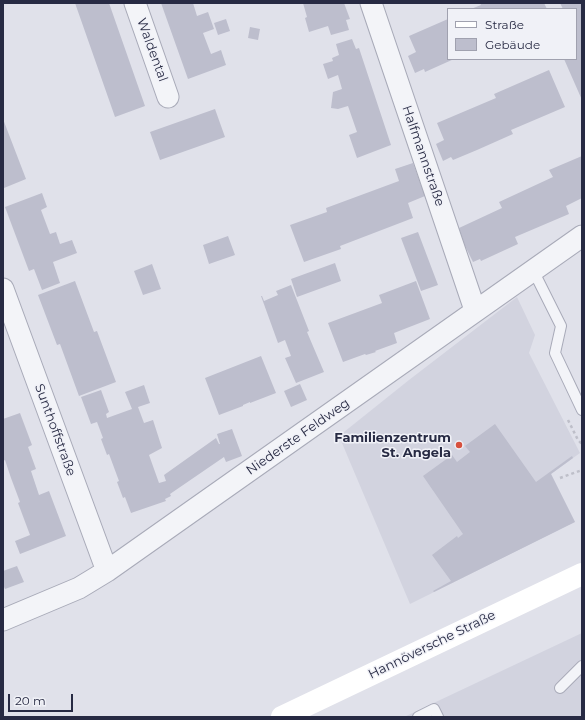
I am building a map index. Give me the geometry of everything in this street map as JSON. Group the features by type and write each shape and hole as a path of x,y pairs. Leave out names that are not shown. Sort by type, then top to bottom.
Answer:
{"main road":[{"name":"Hannöversche Straße","path":"282,717 582,574"}],"street":[{"name":"Waldental","path":"135,3 168,97"},
{"name":"Halfmannstraße","path":"371,3 475,310"},
{"name":"Niederste Feldweg","path":"3,620 79,588 107,571 582,236"},
{"name":"Sunthoffstraße","path":"3,290 107,571"}],"lane":[{"path":"533,270 561,326 555,353 582,410"},
{"path":"560,688 582,666"},
{"path":"418,717 434,709 438,717"}],"path":[{"path":"560,478 582,470"}],"shaded area":[{"name":"Familienzentrum St. Angela","path":"517,297 535,335 529,353 580,453 551,474 575,522 410,604 339,436"},
{"path":"582,633 582,717 404,717"}],"building":[{"path":"75,3 109,3 145,106 115,117"},
{"path":"161,3 193,3 197,16 208,12 214,29 203,33 211,54 221,50 226,65 188,79"},
{"path":"303,3 344,3 350,19 346,20 349,30 331,35 328,26 309,32"},
{"path":"480,3 544,3 546,8 474,8 481,5"},
{"path":"560,3 582,4 582,100 564,60 577,60 577,8 562,8"},
{"path":"226,19 230,31 218,35 214,23"},
{"path":"447,19 447,60 452,60 425,72 424,69 415,73 408,56 416,52 409,36"},
{"path":"250,27 260,29 258,40 248,38"},
{"path":"352,39 356,49 359,48 391,145 357,158 349,135 357,132 348,106 338,109 331,108 333,92 342,89 338,75 328,79 323,64 333,61 332,58 339,55 336,44"},
{"path":"549,70 565,107 511,130 513,134 477,150 453,160 451,157 443,161 436,144 444,140 437,123 496,98 494,94"},
{"path":"215,109 225,137 160,160 150,132"},
{"path":"3,119 26,179 4,188 3,185"},
{"path":"582,156 582,198 566,206 569,214 515,237 518,244 481,261 480,259 473,262 465,246 459,228 502,208 499,202 553,177 549,170"},
{"path":"413,163 425,196 408,203 413,218 340,246 341,249 304,262 290,225 327,212 326,208 399,181 395,169"},
{"path":"42,193 47,207 41,210 50,234 56,232 60,244 72,240 77,253 53,262 60,283 42,290 34,269 29,271 5,207"},
{"path":"418,232 438,285 421,291 401,238"},
{"path":"228,236 235,255 209,264 203,245"},
{"path":"335,263 341,281 297,297 291,279"},
{"path":"152,264 161,289 143,295 134,271"},
{"path":"75,281 94,332 97,331 116,382 79,396 60,344 57,345 38,295"},
{"path":"416,281 430,319 394,333 397,343 375,351 376,352 365,354 343,362 328,323 382,303 379,295"},
{"path":"291,285 309,331 307,332 324,372 296,383 285,358 291,356 285,340 278,343 261,296 264,301 278,295 276,291"},
{"path":"261,356 276,393 219,415 205,378"},
{"path":"300,384 307,400 291,407 284,391"},
{"path":"144,385 150,403 138,407 144,423 153,420 162,448 149,455 159,483 166,481 164,475 216,438 220,444 217,434 232,429 242,456 226,462 224,457 170,494 171,496 165,499 166,501 131,513 117,482 119,481 109,454 107,455 101,439 103,438 97,422 91,424 81,397 101,390 109,412 106,414 107,418 132,409 125,392"},
{"path":"20,413 32,445 28,447 36,469 31,471 39,495 49,491 66,536 20,554 15,541 30,535 18,503 20,502 5,460 3,461 3,419"},
{"path":"495,424 536,482 572,456 573,458 551,474 575,522 434,592 433,591 451,581 432,555 457,536 458,538 463,534 423,476 452,455 457,462 470,452 465,446"},
{"path":"17,566 24,582 5,589 3,587 3,571"}],"place":[{"name":"Familienzentrum St. Angela","path":"459,445"}]}
